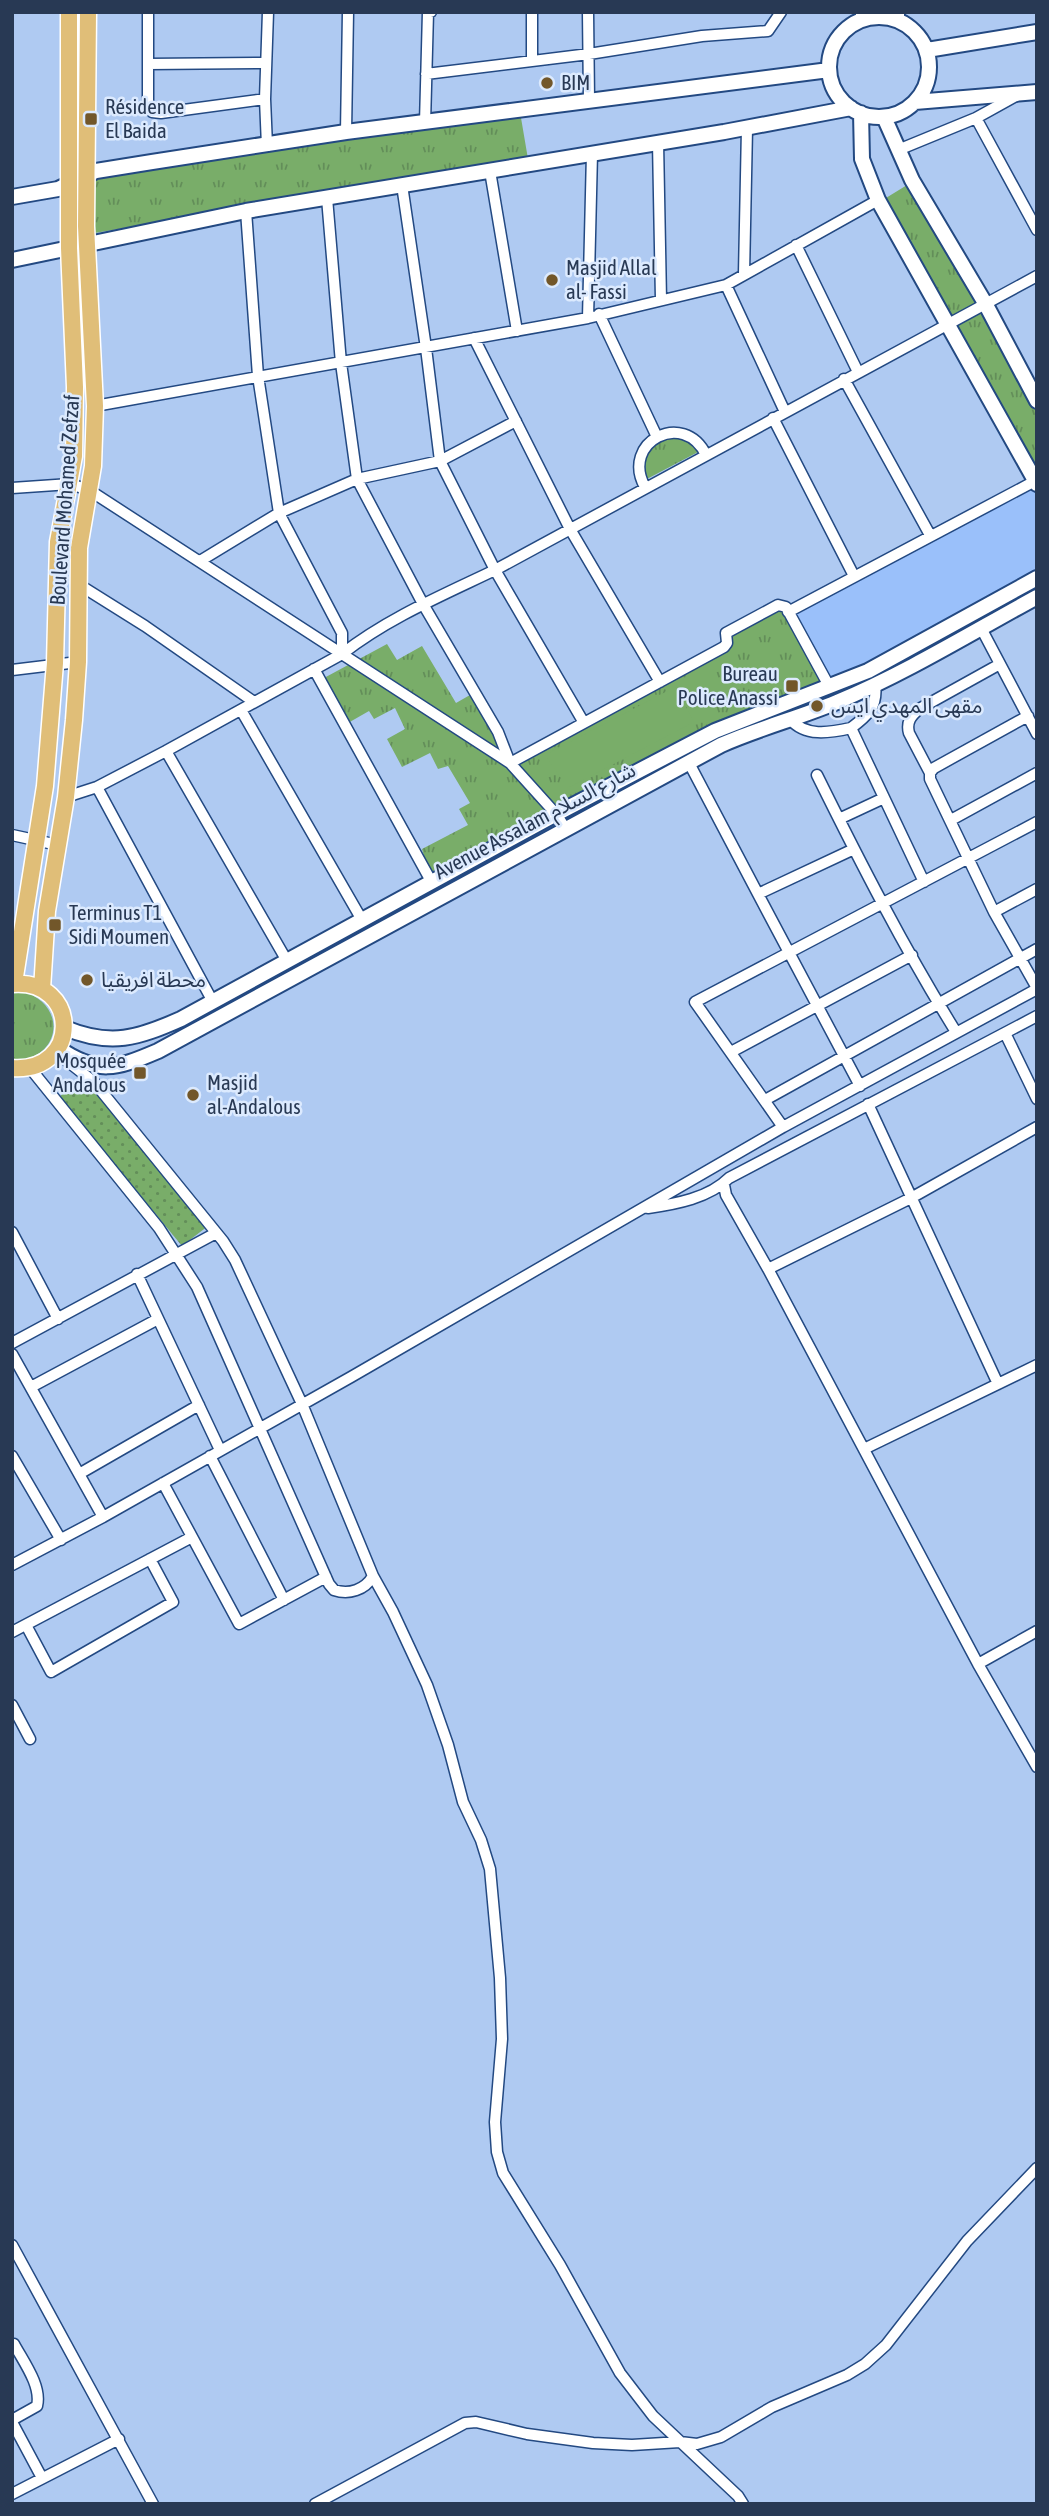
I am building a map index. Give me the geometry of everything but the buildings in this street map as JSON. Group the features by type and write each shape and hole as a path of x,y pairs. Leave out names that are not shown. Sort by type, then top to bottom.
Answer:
{"main road":[{"name":"Boulevard Mohamed Zefzaf","path":"13,984 16,942 37,841 48,764 55,663 58,541 74,456 75,410 69,248 69,12"},
{"name":"Boulevard Mohamed Zefzaf","path":"42,989 47,911 66,797 78,662 80,529 93,466 95,406 86,175 88,12"},
{"path":"12,1068 30,1068 46,1061 56,1050 65,1028 59,1006 42,989 29,984 13,984"}],"street":[{"path":"148,12 148,106 155,113 265,99"},
{"path":"267,146 265,99 268,12"},
{"path":"346,132 348,12"},
{"path":"425,123 428,12 431,12"},
{"path":"531,60 532,12"},
{"path":"588,12 590,100"},
{"path":"426,74 589,54 702,36 768,31 774,26 781,12"},
{"path":"12,260 246,211 658,142 856,111 884,117 901,112 915,102 926,87 930,69 927,50 916,33 899,17 861,16 841,35 830,57 832,85 840,98 856,111 862,159 878,200 1036,482 930,535 788,612"},
{"path":"927,50 1037,32"},
{"path":"148,64 267,63"},
{"path":"12,197 58,189 86,175 129,165 346,132 829,70"},
{"path":"915,102 1016,96 1037,92"},
{"path":"898,150 976,118 1016,96"},
{"path":"884,117 912,180 985,303 1037,401"},
{"path":"976,118 1037,230"},
{"path":"744,274 747,128"},
{"path":"658,142 661,300"},
{"path":"588,317 592,153"},
{"path":"490,171 517,331"},
{"path":"402,184 440,461 495,570 584,723"},
{"path":"327,198 341,363 357,479 423,604 498,732 510,763"},
{"path":"95,406 517,331 726,285 878,200"},
{"path":"246,211 258,376 279,513 342,633 342,654"},
{"path":"796,245 858,372"},
{"path":"66,797 97,786 166,751 342,654 423,604 495,570 645,486 706,456 1037,276"},
{"path":"726,285 785,412"},
{"path":"599,314 657,437"},
{"path":"474,338 570,529 660,682"},
{"path":"844,379 930,535"},
{"path":"773,418 854,576"},
{"path":"200,561 279,513 357,479 440,461 516,421"},
{"path":"645,486 639,472 641,456 649,443 657,437 674,433 686,435 696,441 706,456"},
{"path":"12,488 70,484 89,490 510,763 566,829"},
{"name":"Avenue Assalam شارع السلام","path":"65,1028 96,1039 130,1038 151,1032 213,1002 431,881 715,730 868,671 1037,578"},
{"path":"78,584 254,702"},
{"name":"Avenue Assalam شارع السلام","path":"104,1067 129,1063 158,1051 721,745 835,703 875,685 1037,597"},
{"path":"510,763 724,647 727,643 726,633 778,605 784,605 829,686"},
{"path":"981,628 1037,734"},
{"path":"12,670 78,662"},
{"path":"12,1565 163,1483 783,1127 1037,989 993,912 907,725 911,716 919,709 1000,664"},
{"path":"314,669 431,881"},
{"path":"790,719 806,731 820,733 850,728 870,712 876,702 875,685"},
{"path":"241,709 362,920"},
{"path":"753,714 759,729"},
{"path":"930,773 933,768 1028,716"},
{"path":"850,728 924,882"},
{"path":"166,751 287,961"},
{"path":"689,763 860,1086"},
{"path":"951,820 1037,773"},
{"path":"817,775 854,849 956,1032"},
{"path":"97,786 213,1002"},
{"path":"839,819 884,798"},
{"path":"783,1127 695,1002 1037,822"},
{"path":"12,835 58,845"},
{"path":"758,894 854,849"},
{"path":"993,912 1037,889"},
{"path":"765,1100 1037,949"},
{"path":"730,1052 912,955"},
{"path":"643,1209 677,1204 724,1185 729,1178 1037,1016"},
{"path":"1005,1033 1037,1099"},
{"path":"56,1050 83,1064 104,1067"},
{"path":"56,1050 94,1082 235,1260 302,1404 373,1576 427,1685 449,1745 463,1802 481,1840 490,1868 499,1954 501,2027 495,2122 497,2152 503,2173 560,2265 620,2373 653,2416 738,2496 743,2504"},
{"path":"94,1082 96,1073 104,1067"},
{"path":"30,1068 125,1184 176,1252 197,1287 334,1590 342,1593 364,1587 373,1576"},
{"path":"868,1104 998,1384"},
{"path":"768,1269 911,1198 1037,1127"},
{"path":"724,1185 726,1195 978,1664 1037,1767"},
{"path":"12,1232 58,1319"},
{"path":"12,1343 176,1252 216,1233"},
{"path":"137,1274 199,1405 215,1453 284,1600"},
{"path":"31,1387 158,1319"},
{"path":"12,1354 103,1517"},
{"path":"864,1449 1037,1365"},
{"path":"79,1474 199,1405"},
{"path":"12,1457 61,1540"},
{"path":"163,1483 239,1624 326,1577"},
{"path":"12,1632 192,1537"},
{"path":"26,1625 51,1672 173,1602 150,1559"},
{"path":"978,1664 1037,1631"},
{"path":"12,1705 30,1739"},
{"path":"315,2504 465,2423 476,2422 527,2434 593,2443 697,2444 721,2437 772,2407 847,2375 865,2364 886,2346 967,2241 1037,2168"},
{"path":"12,2245 152,2504"},
{"path":"12,2269 23,2263"},
{"path":"14,2344 38,2397 37,2406 12,2421 42,2478"},
{"path":"12,2494 119,2439"}],"shaded area":[{"path":"1037,484 1037,578 829,686 788,612"}],"green space":[{"path":"519,106 528,159 89,234 89,171"},
{"path":"912,182 1037,406 1037,484 881,201"},
{"path":"671,437 687,440 700,451 645,480 644,464 648,452 656,444"},
{"path":"783,604 829,686 753,714 431,881 422,849 468,825 459,809 470,803 448,766 438,769 430,753 402,767 387,739 405,729 395,708 374,719 369,711 348,723 314,661 324,678 387,644 397,660 422,646 456,703 470,695 510,763 728,643 725,635"},
{"path":"675,687 694,722 568,788 545,755"},
{"path":"21,991 36,997 47,1007 53,1031 41,1052 29,1058 12,1060 12,992"},
{"path":"84,1077 208,1226 182,1246 59,1097"}],"place":[{"name":"BIM","path":"547,83"},
{"name":"Résidence El Baida","path":"91,119"},
{"name":"Masjid Allal al- Fassi","path":"552,280"},
{"name":"Bureau Police Anassi","path":"792,686"},
{"name":"مقهى المهدي ايس","path":"817,706"},
{"name":"Terminus T1 Sidi Moumen","path":"55,925"},
{"name":"محطة افريقيا","path":"87,980"},
{"name":"Mosquée Andalous","path":"140,1073"},
{"name":"Masjid al-Andalous","path":"193,1095"}]}
